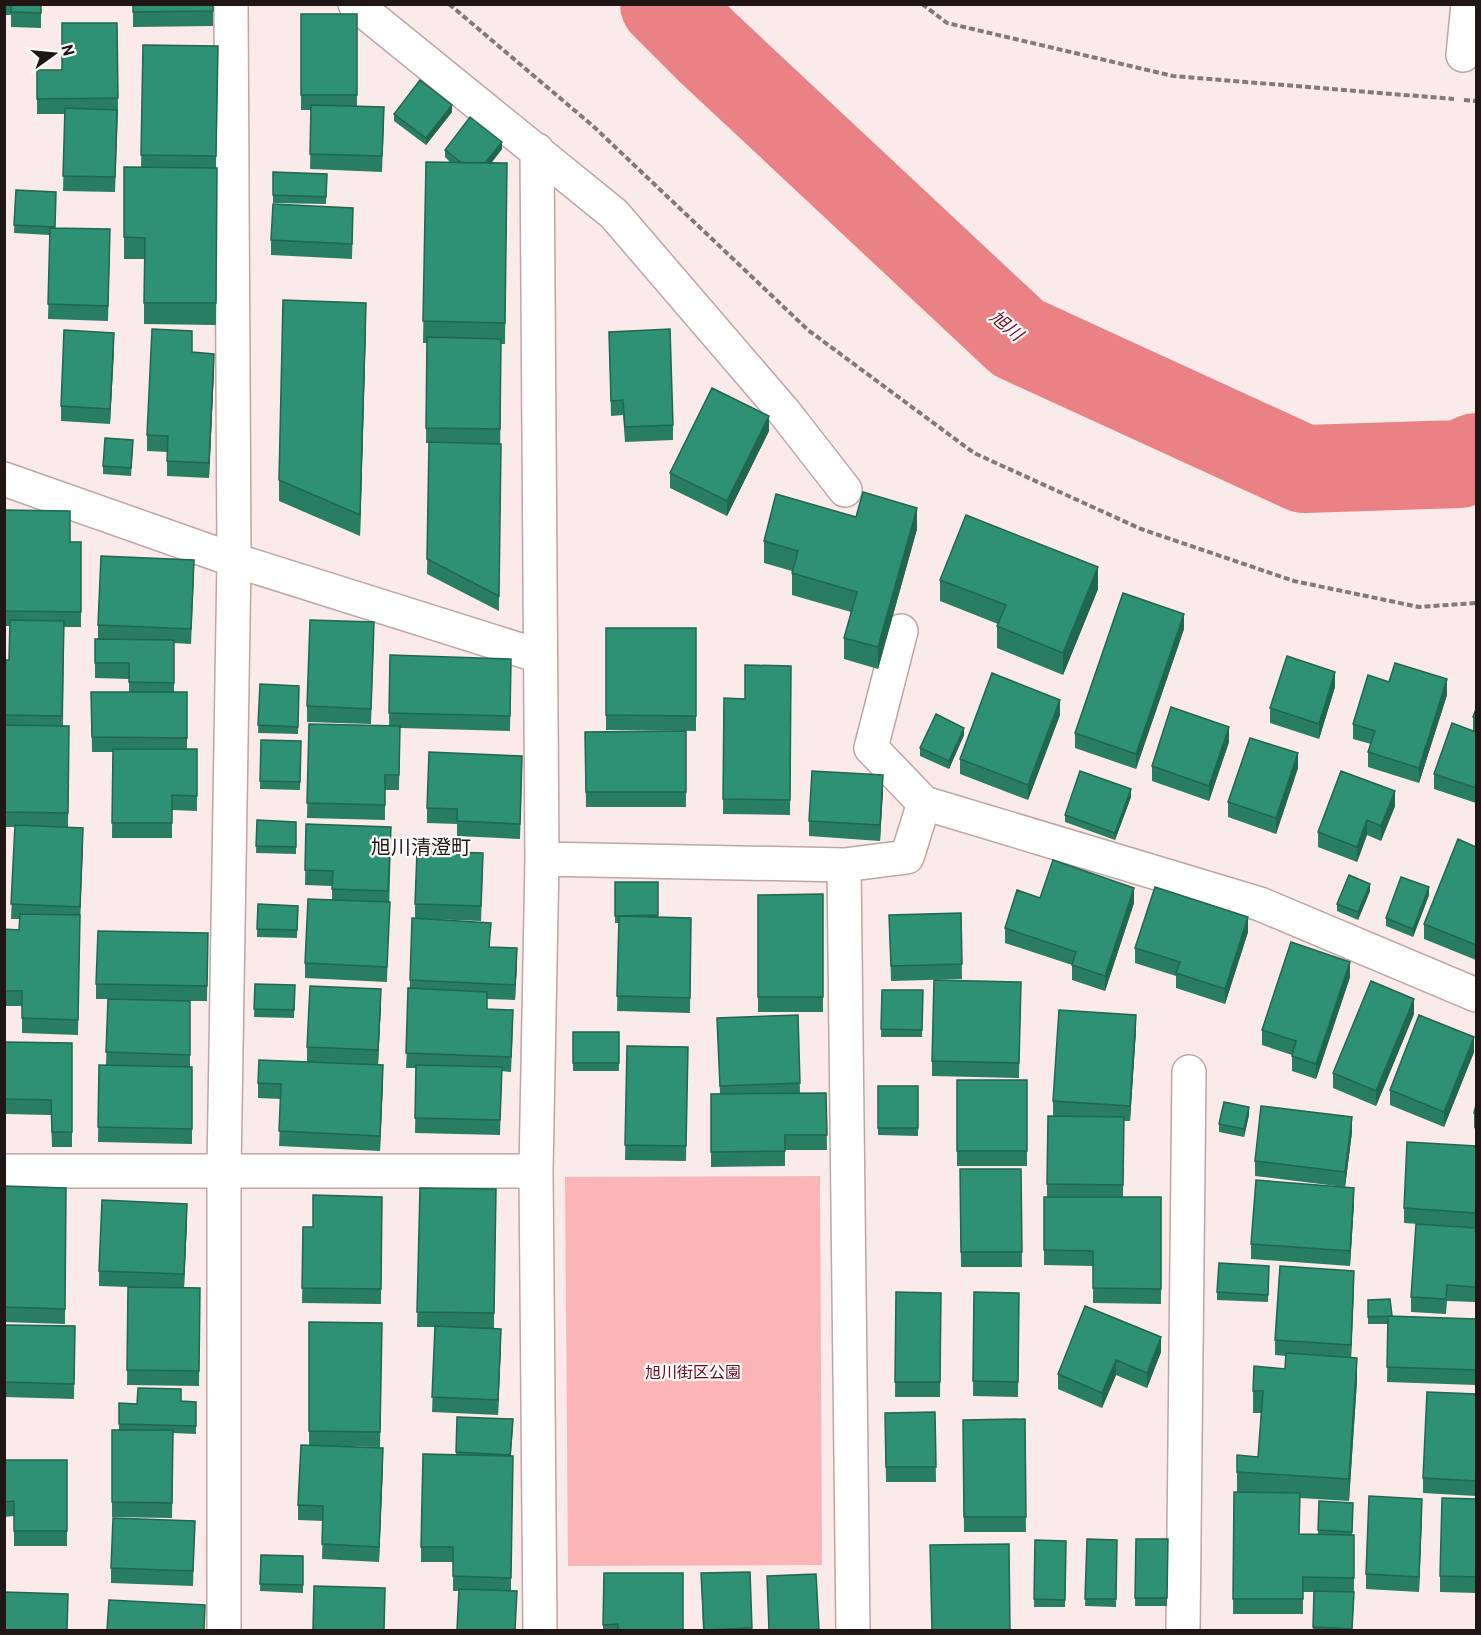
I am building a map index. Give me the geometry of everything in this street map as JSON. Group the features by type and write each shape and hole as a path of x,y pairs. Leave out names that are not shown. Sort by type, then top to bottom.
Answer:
{"street":[{"path":"225,1630 224,1171 234,560 231,4"},
{"path":"355,4 614,214 785,413 845,490"},
{"path":"1463,55 1468,4"},
{"path":"537,150 542,859 536,1171 540,1630"},
{"path":"4,479 234,560 539,656"},
{"path":"901,631 871,748 924,803 1260,904 1476,995"},
{"path":"542,859 844,865 907,857 924,803"},
{"path":"844,865 853,1630"},
{"path":"1183,1630 1189,1072"},
{"path":"4,1171 536,1171"}],"path":[{"path":"449,4 593,126 808,330 974,453 1141,529 1294,581 1419,607 1476,603"},
{"path":"922,4 947,23 1173,76 1476,101"}],"green space":[{"name":"旭川街区公園","path":"820,1176 822,1565 568,1566 565,1177"}],"building":[{"path":"11,4 41,4 41,13 11,12"},
{"path":"133,4 213,4 213,11 133,12"},
{"path":"301,14 357,14 357,95 301,95"},
{"path":"62,23 117,23 118,98 37,99 37,70 62,70"},
{"path":"143,45 218,46 216,156 141,155"},
{"path":"420,80 452,105 426,138 394,114"},
{"path":"311,105 384,107 382,156 310,154"},
{"path":"65,108 117,110 115,177 63,176"},
{"path":"470,117 502,142 485,163 462,163 445,150"},
{"path":"426,162 507,163 505,323 423,321"},
{"path":"124,167 217,168 216,303 144,303 145,238 124,237"},
{"path":"273,172 327,174 326,197 273,195"},
{"path":"16,190 56,192 55,227 14,225"},
{"path":"273,204 353,208 352,244 271,240"},
{"path":"50,228 110,229 108,306 48,304"},
{"path":"283,300 366,303 360,515 279,480"},
{"path":"152,329 192,331 192,352 214,354 209,463 167,461 168,436 147,435"},
{"path":"670,329 673,425 625,427 623,400 611,401 609,332"},
{"path":"64,330 114,333 110,409 61,406"},
{"path":"427,337 501,339 500,429 426,428"},
{"path":"712,388 769,416 727,501 670,473"},
{"path":"105,438 133,440 131,468 103,466"},
{"path":"429,442 501,444 499,596 427,559"},
{"path":"863,492 917,508 878,647 844,638 857,592 792,573 798,551 764,541 776,494 856,517"},
{"path":"4,510 70,511 70,542 81,542 81,612 4,611"},
{"path":"966,515 1098,567 1063,653 997,626 1006,605 940,580"},
{"path":"101,556 194,560 191,629 98,625"},
{"path":"1123,593 1184,614 1136,754 1075,733"},
{"path":"10,620 64,621 62,716 4,715 4,660 9,660"},
{"path":"310,620 374,622 371,709 307,706"},
{"path":"606,628 696,628 696,716 606,715"},
{"path":"95,639 174,640 174,683 129,682 129,663 95,663"},
{"path":"390,655 511,659 510,716 389,713"},
{"path":"1287,656 1335,672 1319,724 1270,708"},
{"path":"1395,663 1447,679 1419,768 1368,752 1375,731 1353,724 1368,675 1389,682"},
{"path":"745,665 791,666 790,800 723,799 724,698 745,699"},
{"path":"992,673 1060,700 1028,785 960,759"},
{"path":"260,684 299,686 298,727 258,725"},
{"path":"91,692 187,692 187,738 92,737"},
{"path":"1171,707 1229,727 1209,786 1152,766"},
{"path":"936,714 964,728 949,761 920,748"},
{"path":"1452,723 1476,732 1476,788 1434,774"},
{"path":"309,724 400,726 399,775 385,775 385,805 307,803"},
{"path":"4,725 69,726 68,813 4,812"},
{"path":"686,731 686,792 586,792 585,732"},
{"path":"1250,738 1298,753 1276,818 1228,802"},
{"path":"261,740 301,741 300,782 260,781"},
{"path":"113,749 197,749 197,796 172,795 172,823 112,823"},
{"path":"429,752 522,756 520,824 457,821 457,809 427,808"},
{"path":"812,771 883,775 880,825 809,821"},
{"path":"1080,771 1131,789 1115,833 1065,815"},
{"path":"1341,771 1395,791 1381,826 1367,820 1357,847 1318,832"},
{"path":"257,820 296,822 296,847 256,846"},
{"path":"306,824 391,827 388,891 332,889 333,871 305,870"},
{"path":"15,825 83,828 80,907 11,904"},
{"path":"1458,839 1476,847 1476,945 1424,924"},
{"path":"417,851 483,853 481,906 415,904"},
{"path":"1053,860 1134,888 1105,976 1072,965 1076,952 1005,928 1017,890 1040,898"},
{"path":"1349,875 1370,884 1358,912 1337,904"},
{"path":"1401,877 1429,887 1413,929 1386,918"},
{"path":"615,882 658,882 658,915 615,916"},
{"path":"1155,887 1248,917 1225,989 1176,973 1180,962 1135,948"},
{"path":"823,894 823,997 758,997 758,895"},
{"path":"308,899 390,902 387,967 305,963"},
{"path":"258,904 298,906 297,930 257,929"},
{"path":"961,913 962,964 891,966 889,915"},
{"path":"20,914 80,915 78,1020 22,1018 22,991 4,991 4,929 19,930"},
{"path":"619,916 691,918 690,998 617,996"},
{"path":"412,918 491,923 489,947 517,948 515,985 410,980"},
{"path":"98,931 208,933 207,986 96,984"},
{"path":"1291,942 1350,962 1316,1064 1292,1056 1296,1041 1262,1030"},
{"path":"934,980 1021,982 1019,1063 932,1061"},
{"path":"1371,981 1414,999 1376,1091 1333,1073"},
{"path":"255,984 295,985 294,1010 254,1009"},
{"path":"310,986 381,989 378,1050 307,1047"},
{"path":"408,988 487,992 487,1009 513,1010 511,1057 406,1053"},
{"path":"882,990 923,990 922,1030 881,1029"},
{"path":"108,999 190,1001 190,1055 106,1052"},
{"path":"1059,1010 1136,1015 1130,1106 1053,1101"},
{"path":"798,1015 800,1083 720,1086 717,1018"},
{"path":"1419,1015 1474,1037 1444,1112 1390,1090"},
{"path":"573,1032 619,1032 619,1063 573,1063"},
{"path":"4,1042 72,1043 72,1132 52,1132 51,1100 4,1099"},
{"path":"627,1046 688,1047 686,1146 625,1145"},
{"path":"259,1060 383,1065 380,1136 279,1131 281,1084 258,1083"},
{"path":"99,1065 192,1067 192,1129 98,1127"},
{"path":"416,1065 502,1067 500,1120 415,1118"},
{"path":"957,1080 1027,1080 1027,1151 957,1151"},
{"path":"878,1086 918,1086 918,1128 878,1128"},
{"path":"826,1093 827,1135 785,1135 785,1151 711,1152 711,1094"},
{"path":"1224,1102 1249,1107 1244,1129 1219,1124"},
{"path":"1261,1106 1352,1117 1345,1172 1255,1161"},
{"path":"1048,1116 1124,1117 1123,1185 1047,1184"},
{"path":"1407,1142 1476,1146 1476,1213 1404,1208"},
{"path":"960,1169 1021,1169 1022,1252 961,1252"},
{"path":"1256,1180 1354,1188 1350,1251 1251,1244"},
{"path":"4,1186 66,1188 65,1309 4,1307"},
{"path":"420,1188 496,1189 494,1313 417,1312"},
{"path":"313,1195 382,1197 381,1289 302,1288 303,1227 313,1227"},
{"path":"1044,1197 1161,1197 1161,1289 1093,1288 1093,1251 1044,1250"},
{"path":"102,1200 187,1204 184,1274 99,1271"},
{"path":"1416,1224 1476,1228 1476,1287 1447,1285 1446,1299 1411,1297"},
{"path":"1219,1263 1269,1266 1268,1295 1217,1292"},
{"path":"1280,1266 1354,1271 1351,1345 1275,1340"},
{"path":"128,1287 200,1288 199,1371 127,1370"},
{"path":"896,1292 941,1293 940,1382 895,1382"},
{"path":"974,1292 1019,1293 1018,1382 973,1381"},
{"path":"1390,1299 1392,1316 1368,1317 1368,1300"},
{"path":"1085,1306 1161,1337 1147,1373 1116,1360 1102,1393 1058,1374"},
{"path":"1388,1316 1476,1319 1476,1370 1387,1367"},
{"path":"309,1322 382,1323 380,1432 309,1431"},
{"path":"4,1325 75,1326 74,1384 4,1382"},
{"path":"435,1326 501,1329 498,1400 432,1397"},
{"path":"1286,1353 1357,1358 1349,1479 1237,1472 1237,1455 1258,1457 1263,1391 1253,1391 1254,1366 1285,1369"},
{"path":"138,1388 181,1389 181,1401 196,1402 196,1426 119,1424 119,1403 137,1404"},
{"path":"1427,1392 1476,1394 1476,1481 1423,1478"},
{"path":"935,1412 936,1467 886,1467 885,1413"},
{"path":"457,1417 513,1419 510,1455 456,1452"},
{"path":"1025,1419 1026,1517 964,1517 963,1420"},
{"path":"112,1430 173,1430 172,1503 112,1502"},
{"path":"301,1445 383,1448 379,1547 322,1544 323,1506 298,1505"},
{"path":"423,1454 513,1456 511,1578 453,1576 453,1547 421,1547"},
{"path":"4,1460 67,1460 67,1531 14,1531 14,1501 4,1502"},
{"path":"1234,1492 1300,1493 1299,1534 1354,1535 1354,1578 1303,1577 1303,1599 1233,1599"},
{"path":"1369,1496 1422,1499 1419,1577 1366,1574"},
{"path":"1442,1498 1476,1499 1476,1577 1440,1576"},
{"path":"1319,1501 1353,1503 1352,1532 1318,1530"},
{"path":"113,1518 195,1521 193,1571 111,1568"},
{"path":"1087,1539 1117,1540 1116,1599 1085,1599"},
{"path":"1136,1539 1168,1539 1167,1598 1135,1598"},
{"path":"1035,1540 1066,1541 1065,1600 1034,1599"},
{"path":"1009,1544 1010,1630 932,1630 930,1545"},
{"path":"261,1555 303,1556 303,1585 260,1584"},
{"path":"750,1572 752,1628 704,1630 701,1573"},
{"path":"604,1573 683,1573 683,1630 618,1630 618,1624 603,1625"},
{"path":"816,1574 819,1630 769,1630 767,1576"},
{"path":"314,1586 385,1588 384,1630 313,1630"},
{"path":"459,1589 517,1591 515,1630 457,1630"},
{"path":"1314,1591 1354,1592 1352,1629 1313,1627"},
{"path":"4,1592 68,1594 67,1630 4,1630"},
{"path":"109,1600 205,1605 204,1630 107,1630"}],"waterway":[{"name":"旭川","path":"664,4 1018,338 1304,469 1460,464 1476,457"}],"district":[{"name":"旭川清澄町","path":"421,846"}]}
